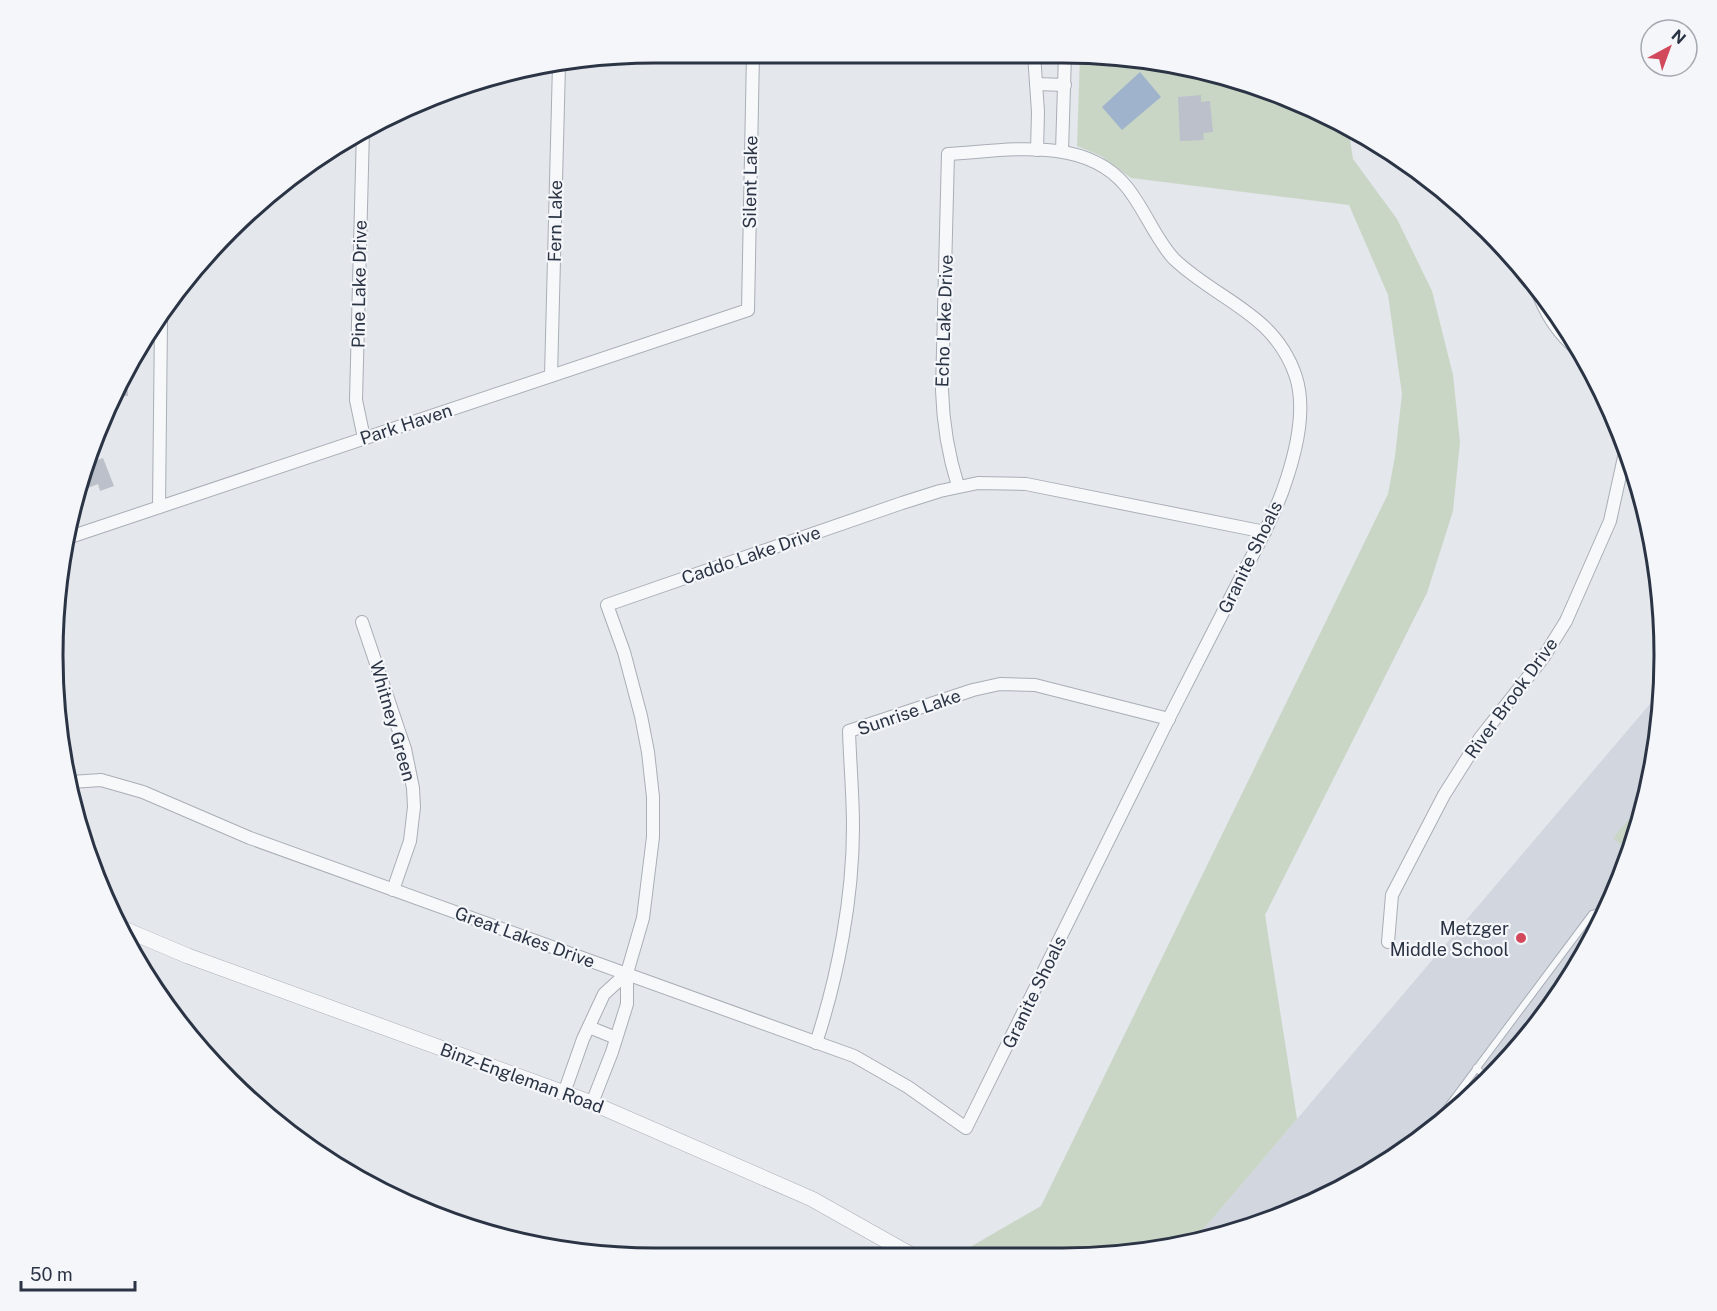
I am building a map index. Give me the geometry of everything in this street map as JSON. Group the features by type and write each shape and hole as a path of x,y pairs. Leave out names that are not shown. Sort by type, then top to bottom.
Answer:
{"street":[{"name":"Silent Lake","path":"747,310 753,63"},
{"path":"1035,63 1038,112 1037,150"},
{"path":"1062,151 1065,63"},
{"name":"Fern Lake","path":"551,376 559,71"},
{"path":"1036,84 1065,85"},
{"name":"Pine Lake Drive","path":"363,140 356,400 364,438"},
{"name":"Granite Shoals","path":"948,154 1037,150 1062,151 1091,159 1123,183 1171,255 1196,277 1262,324 1286,355 1297,380 1300,418 1296,448 1286,481 1264,532 966,1128"},
{"name":"Echo Lake Drive","path":"948,154 943,427 948,456 958,486"},
{"name":"Park Haven","path":"75,535 747,310"},
{"path":"159,507 161,329"},
{"name":"River Brook Drive","path":"1388,942 1392,895 1444,795 1480,738 1543,658 1566,621 1610,521 1623,464"},
{"name":"Caddo Lake Drive","path":"592,1103 627,1004 627,973 643,918 653,837 648,752 636,695 607,605 902,503 958,486 978,483 1026,484 1264,532"},
{"name":"Whitney Green","path":"362,622 405,749 413,788 414,807 410,841 393,890"},
{"name":"Sunrise Lake","path":"816,1043 827,1009 848,897 853,827 849,731 973,690 1000,684 1035,685 1169,719"},
{"name":"Great Lakes Drive","path":"77,782 102,780 124,785 250,838 854,1056 876,1067 966,1128"},
{"name":"Binz-Engleman Road","path":"131,932 188,956 592,1103 812,1199 899,1248"},
{"path":"564,1093 604,994 627,973"},
{"path":"589,1027 616,1038"}],"lane":[{"path":"1451,1101 1592,914 1595,913"},
{"path":"1476,1068 1481,1073"}],"shaded area":[{"name":"Metzger Middle School","path":"1652,701 1643,771 1634,809 1609,882 1575,952 1532,1016 1507,1046 1452,1101 1422,1126 1358,1169 1288,1203 1252,1217 1202,1231"}],"green space":[{"path":"1080,63 1139,68 1215,83 1288,108 1350,138 1353,159 1397,219 1432,291 1453,375 1460,442 1453,511 1427,593 1265,915 1297,1119 1202,1231 1139,1243 1100,1247 968,1248 1041,1206 1388,494 1402,394 1388,295 1349,205 1131,178 1101,156 1077,146"},
{"path":"1632,816 1623,847 1613,838"}],"water":[{"path":"1140,72 1161,97 1122,130 1102,107"}],"building":[{"path":"1201,95 1201,102 1210,101 1213,132 1203,133 1204,140 1180,141 1178,97"},
{"path":"128,386 128,396 123,396"},
{"path":"103,458 114,486 100,491 98,484 87,488 96,461"}],"place":[{"name":"Metzger Middle School","path":"1521,938"}]}
